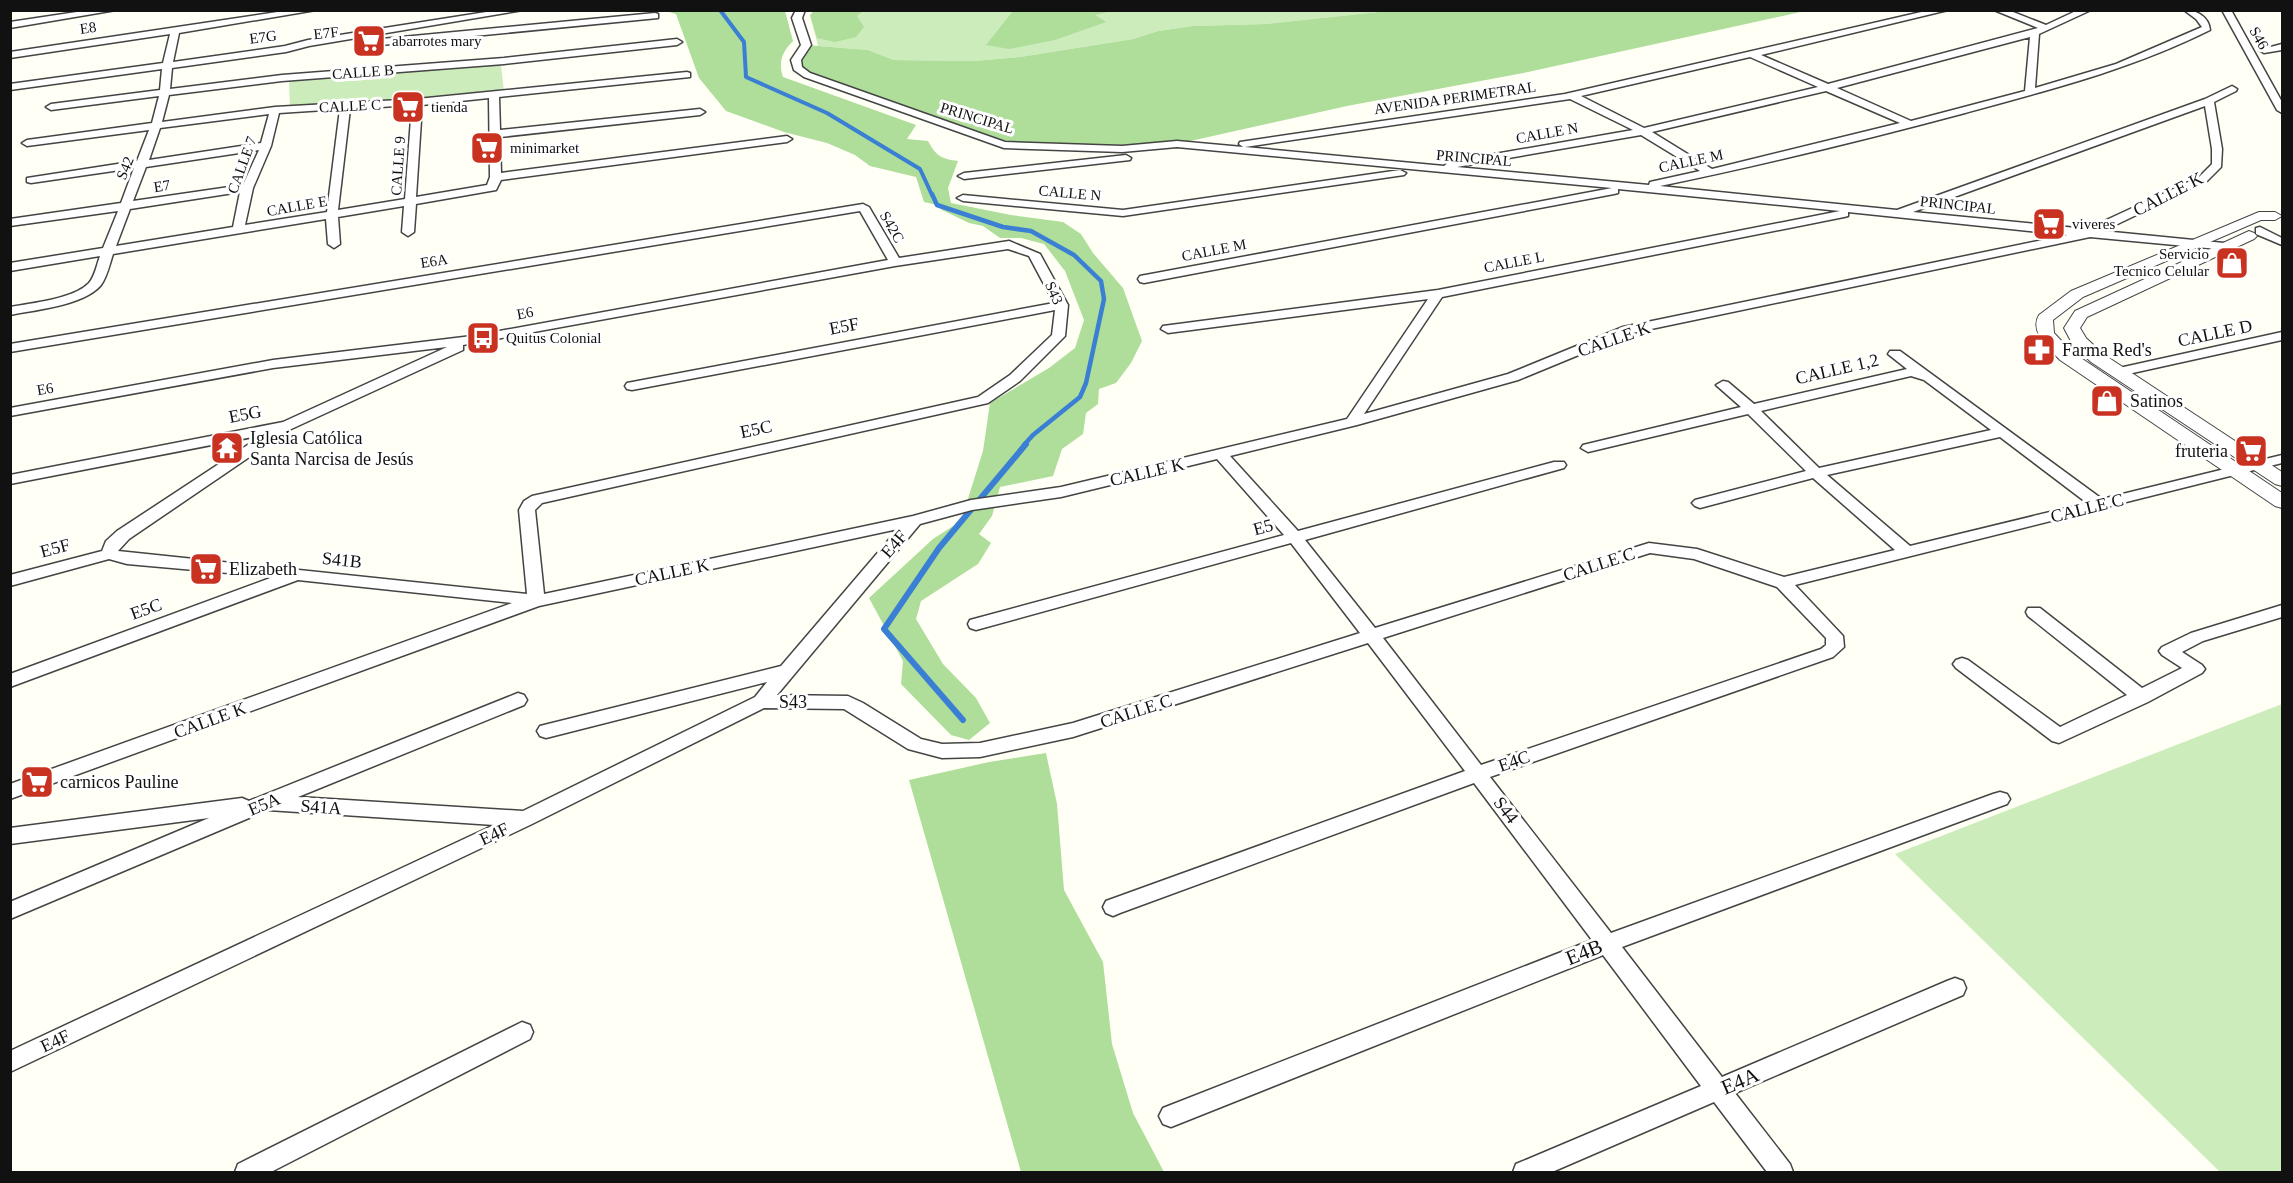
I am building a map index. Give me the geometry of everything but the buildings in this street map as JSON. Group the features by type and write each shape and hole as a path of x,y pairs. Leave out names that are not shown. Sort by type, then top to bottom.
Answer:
{"street":[{"path":"10,25 112,10"},
{"name":"E8","path":"10,55 312,10"},
{"name":"E7G","path":"10,87 166,65 286,52 308,43 519,10"},
{"name":"PRINCIPAL","path":"801,10 797,18 807,45 796,60 797,68 807,75 899,110 1004,145 1122,149 1178,144 1898,213 2224,247"},
{"name":"AVENIDA PERIMETRAL","path":"964,176 1216,148 1572,96 1944,10"},
{"path":"1998,10 2046,28"},
{"name":"CALLE N","path":"963,198 1122,213 1428,169 1642,131 1830,87 2035,33 2087,10"},
{"name":"CALLE M","path":"1144,279 1636,188 1910,124 2078,79 2187,38 2207,28 2199,17 2188,10"},
{"name":"S46","path":"2226,10 2283,110"},
{"path":"176,31 223,13"},
{"name":"E7F","path":"286,52 655,16"},
{"name":"S42","path":"10,311 74,296 92,288 96,283 156,126 165,92 166,65 176,31"},
{"path":"2030,92 2035,33"},
{"name":"CALLE B","path":"51,107 282,78 504,61 677,42"},
{"path":"2264,50 2283,47"},
{"path":"1751,54 1910,124"},
{"path":"282,78 284,66"},
{"name":"CALLE C","path":"27,143 275,110 417,102 687,75"},
{"path":"1898,213 2209,101 2232,90"},
{"path":"494,94 496,134 494,183"},
{"path":"1572,96 1642,131 1711,172"},
{"name":"CALLE K","path":"10,792 536,601 914,521 971,505 1061,492 1221,455 1353,422 1513,377 1628,330 2087,234 2203,179 2217,165 2217,149 2209,101"},
{"name":"CALLE 9","path":"408,232 417,102"},
{"path":"334,244 332,215 345,107"},
{"name":"CALLE 7","path":"238,231 248,188 266,146 275,110"},
{"path":"496,134 700,112"},
{"name":"CALLE E","path":"10,267 332,215 494,183 787,139"},
{"path":"31,180 266,146"},
{"name":"E7","path":"10,223 248,188"},
{"name":"S42C","path":"863,207 895,262"},
{"name":"E6A","path":"10,348 863,207"},
{"name":"CALLE L","path":"1168,329 1438,294 1863,210"},
{"path":"2280,214 2275,223 2260,231 2081,314 2072,328 2079,341 2097,358 2283,480"},
{"path":"2280,214 2259,216 2077,294 2045,318 2046,334 2066,356 2283,502"},
{"path":"2260,231 2283,242"},
{"name":"E6","path":"10,412 273,364 472,340 895,262 1009,244"},
{"name":"S43","path":"983,400 1015,378 1058,336 1062,305 1034,254 1009,244"},
{"path":"1353,422 1438,294"},
{"name":"E5F","path":"632,386 1062,305"},
{"name":"CALLE D","path":"2119,372 2283,336"},
{"name":"E5G","path":"10,480 287,426 472,340"},
{"path":"1895,354 2100,505"},
{"name":"CALLE 1,2","path":"1588,448 1911,372 1920,372"},
{"path":"1723,385 1751,409 1816,473 1907,552"},
{"name":"E5C","path":"536,601 527,510 529,504 537,499 983,400"},
{"path":"109,554 112,545 123,535 287,426"},
{"path":"1700,503 1816,473 2002,432"},
{"name":"S44","path":"1221,455 1295,538 1372,636 1781,1173"},
{"name":"CALLE C","path":"922,747 958,752 997,748 1073,730 1649,548 1697,554 1783,583 2283,459"},
{"name":"E5","path":"975,624 1559,465"},
{"name":"E4F","path":"10,1062 525,819 761,702 784,672 914,521"},
{"name":"E5F","path":"10,580 109,554"},
{"name":"S41B","path":"109,554 127,559 296,574 536,601"},
{"name":"E5C","path":"10,681 296,574"},
{"name":"E4C","path":"1113,907 1478,774 1827,653 1836,647 1834,636 1783,583"},
{"path":"1962,664 2059,736 2196,669 2168,651 2197,637 2283,610"},
{"path":"2034,612 2142,697"},
{"path":"546,731 784,672"},
{"name":"E5A","path":"10,911 264,803 518,700"},
{"name":"S43","path":"761,702 847,703 922,747"},
{"name":"E4B","path":"1171,1116 1608,943 2000,799"},
{"name":"S41A","path":"10,836 264,803 525,819"},
{"name":"E4A","path":"1525,1173 1955,988"},
{"path":"247,1173 522,1032"}],"green space":[{"path":"815,10 1388,11 1265,24 1193,26 1158,31 1133,39 1020,57 974,61 894,60 868,50 818,46 810,15"},
{"path":"815,10 863,11 857,16 864,27 856,37 835,42 817,38 810,15"},
{"path":"666,11 785,11 793,41 782,58 783,77 916,125 907,139 928,141 940,156 958,161 948,188 951,203 1063,222 1081,234 1093,253 1123,288 1142,341 1131,363 1116,383 1099,389 1098,404 1086,413 1083,434 1062,449 1053,476 1000,487 992,516 979,534 991,543 978,564 921,601 916,619 943,664 976,698 990,723 969,740 951,735 901,684 903,661 869,598 933,539 961,521 983,451 990,403 1049,368 1075,348 1084,320 1065,271 1044,244 1021,238 1000,238 983,226 969,223 942,210 937,205 924,202 916,177 870,166 855,155 827,143 784,132 726,111 699,78 676,14"},
{"path":"1013,11 1112,11 1095,15 1106,22 1055,40 1009,49 986,45"},
{"path":"1388,11 1805,11 1528,72 1347,106 1177,144 1122,149 1004,145 899,110 797,68 806,45 868,50 894,60 974,61 1020,57 1133,39 1158,31 1193,26 1265,24"},
{"path":"501,65 504,92 290,107 289,80"},
{"path":"2282,704 2282,1172 2220,1172 1895,854"},
{"path":"1046,753 1057,804 1064,890 1103,962 1112,1044 1133,1113 1164,1172 1021,1172 909,780 989,762"}],"waterway":[{"path":"720,10 744,42 746,77 827,113 920,169 932,195"},
{"path":"932,194 937,205 1003,227 1031,231 1074,255 1101,281 1104,299 1086,383 1080,397 1024,445"},
{"path":"963,720 884,629 939,548 1026,444"}],"place":[{"name":"abarrotes mary","path":"369,41"},
{"name":"tienda","path":"408,107"},
{"name":"minimarket","path":"487,148"},
{"name":"viveres","path":"2049,224"},
{"name":"Servicio Tecnico Celular","path":"2232,263"},
{"name":"Quitus Colonial","path":"483,338"},
{"name":"Farma Red's","path":"2039,350"},
{"name":"Satinos","path":"2107,401"},
{"name":"Iglesia Católica Santa Narcisa de Jesús","path":"227,448"},
{"name":"fruteria","path":"2251,451"},
{"name":"Elizabeth","path":"206,569"},
{"name":"carnicos Pauline","path":"37,782"}]}
